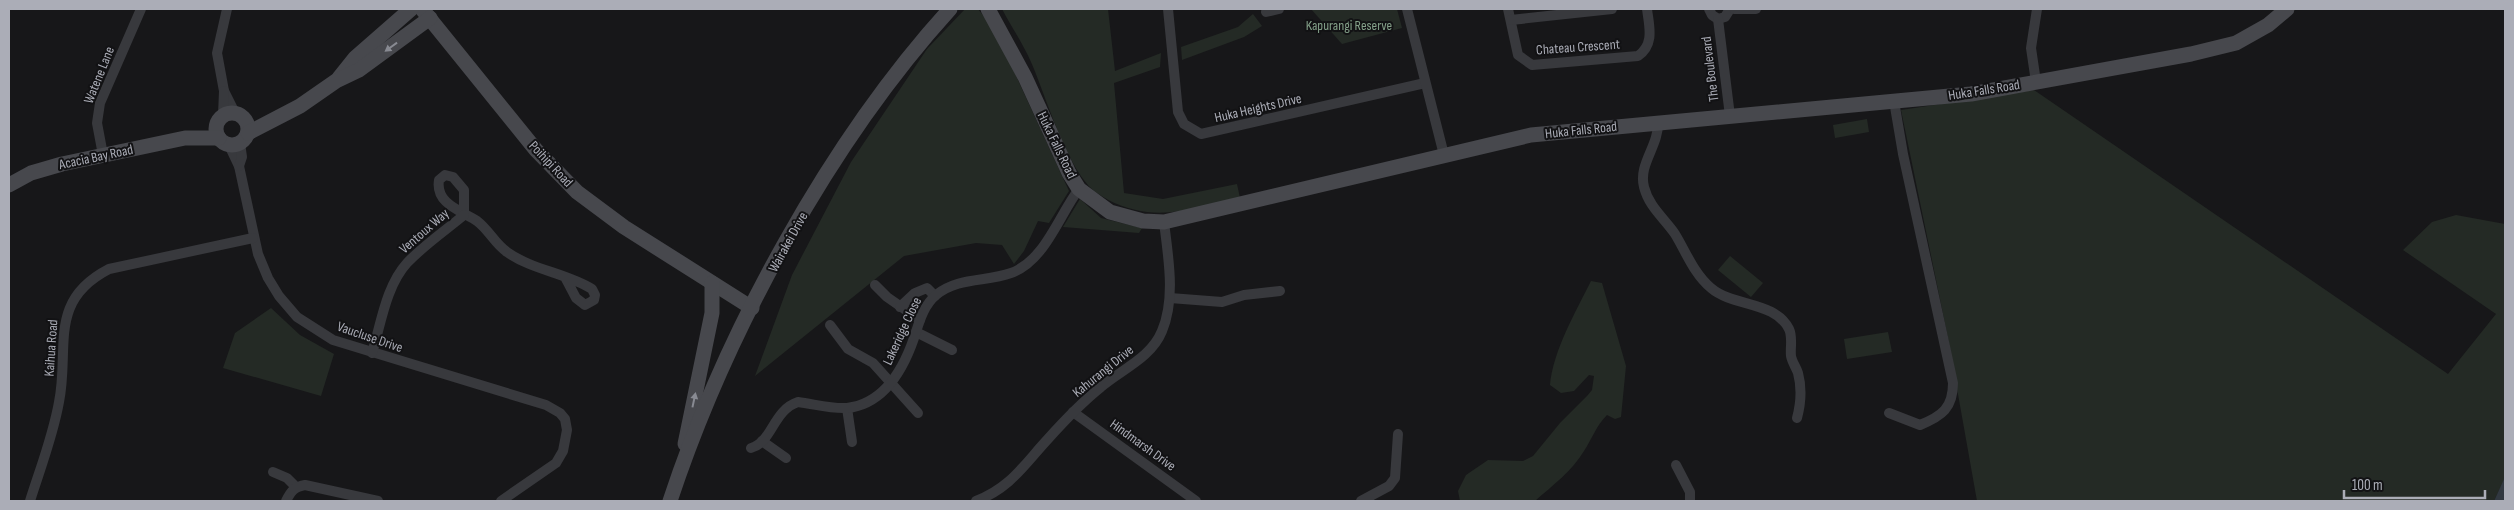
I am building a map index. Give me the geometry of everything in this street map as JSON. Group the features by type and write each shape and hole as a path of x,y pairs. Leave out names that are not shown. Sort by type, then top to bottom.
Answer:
{"street":[{"name":"Watene Lane","path":"103,155 97,123 100,103 141,9"},
{"path":"227,9 217,46 232,129"},
{"name":"Acacia Bay Road","path":"336,81 355,58 411,9"},
{"name":"Wairakei Drive","path":"670,501 718,382 752,308 812,199 902,67 950,9"},
{"name":"Huka Falls Road","path":"988,9 1025,77 1068,173 1079,189 1110,212 1143,221 1164,222 1444,155 1558,131 1971,94 2218,48 2255,33 2287,9"},
{"name":"Huka Heights Drive","path":"1168,9 1178,112 1184,124 1201,134 1425,83"},
{"path":"1266,12 1279,9"},
{"path":"1407,9 1444,155"},
{"name":"Chateau Crescent","path":"1508,9 1518,55 1532,65 1638,56 1645,51 1650,38 1646,9"},
{"path":"1511,20 1612,9"},
{"name":"The Boulevard","path":"1709,9 1712,15 1718,19 1730,116"},
{"name":"The Boulevard","path":"1718,19 1725,17 1730,9"},
{"path":"1734,9 1756,9"},
{"path":"2036,82 2032,48 2037,9"},
{"name":"Acacia Bay Road","path":"9,185 44,169 232,129 266,116 274,118 300,106 336,81 359,70 426,13"},
{"name":"Poihipi Road","path":"426,13 536,150 577,192 624,227 752,308"},
{"path":"1890,413 1920,425 1946,411 1953,395 1953,383 1903,154 1894,101"},
{"path":"1658,122 1655,144 1642,172 1648,199 1673,232 1701,278 1712,289 1728,297 1774,312 1783,320 1790,331 1791,357 1801,386 1798,418"},
{"name":"Vaucluse Drive","path":"232,129 242,157 239,166 253,238 268,278 297,316 312,328 333,340 546,405 560,413 565,419 567,440 556,463 501,501"},
{"name":"Lakeridge Close","path":"751,448 757,446 762,441 785,408 793,404 798,402 847,408 867,402 881,394 892,383 905,360 920,320 935,296 962,281 998,277 1024,266 1040,251 1079,189"},
{"name":"Ventoux Way","path":"372,353 391,292 399,274 408,262 464,215 481,224 508,253 566,279"},
{"name":"Kahurangi Drive","path":"976,501 993,495 1018,475 1074,412 1101,386 1143,357 1153,346 1163,330 1170,298 1164,222"},
{"name":"Kaihua Road","path":"30,501 59,403 66,319 71,302 81,288 94,277 109,269 253,238"},
{"path":"677,482 712,313 712,283"},
{"path":"875,285 900,307 920,320"},
{"path":"900,307 915,293 927,288 935,296"},
{"path":"1170,298 1222,302 1244,296 1280,291"},
{"path":"830,325 848,349 873,363 918,412"},
{"path":"916,332 952,350"},
{"path":"847,408 852,442"},
{"name":"Hindmarsh Drive","path":"1074,412 1196,501"},
{"path":"1361,501 1388,486 1395,478 1398,434"},
{"path":"762,441 786,458"},
{"path":"1676,465 1690,492 1690,501"},
{"path":"273,472 287,478 296,487"},
{"path":"286,501 290,492 296,487 305,485 378,501"}],"green space":[{"path":"965,9 978,9 995,30 1069,191 1049,223 1038,221 1024,251 1014,264 1002,245 976,243 904,256 755,376 792,275 851,162 927,49"},
{"path":"1002,9 1108,9 1115,71 1161,53 1160,67 1114,83 1124,193 1163,199 1237,184 1240,198 1182,211 1158,213 1127,208 1097,193 1086,183 1067,152 1031,62"},
{"name":"Kapurangi Reserve","path":"1311,9 1397,9 1402,28 1342,44"},
{"path":"1253,14 1262,26 1244,37 1182,60 1181,47 1238,27"},
{"path":"2034,90 2448,374 2496,314 2403,250 2432,222 2456,215 2505,224 2505,478 2494,501 1977,501 1948,338 1901,110"},
{"path":"1867,119 1869,132 1835,138 1833,125"},
{"path":"1080,199 1101,218 1142,228 1139,233 1063,227"},
{"path":"1730,256 1763,283 1751,297 1718,270"},
{"path":"1591,281 1602,283 1626,366 1621,417 1615,419 1607,415 1574,465 1535,501 1460,501 1458,491 1466,475 1488,460 1523,461 1533,456 1560,423 1592,390 1594,376 1589,375 1574,391 1561,393 1550,385 1560,345"},
{"path":"271,308 300,335 334,354 321,396 223,368 235,333"},
{"path":"1888,332 1892,352 1847,359 1844,339"}],"shaded area":[{"path":"2504,479 2505,501 2494,501"}]}
